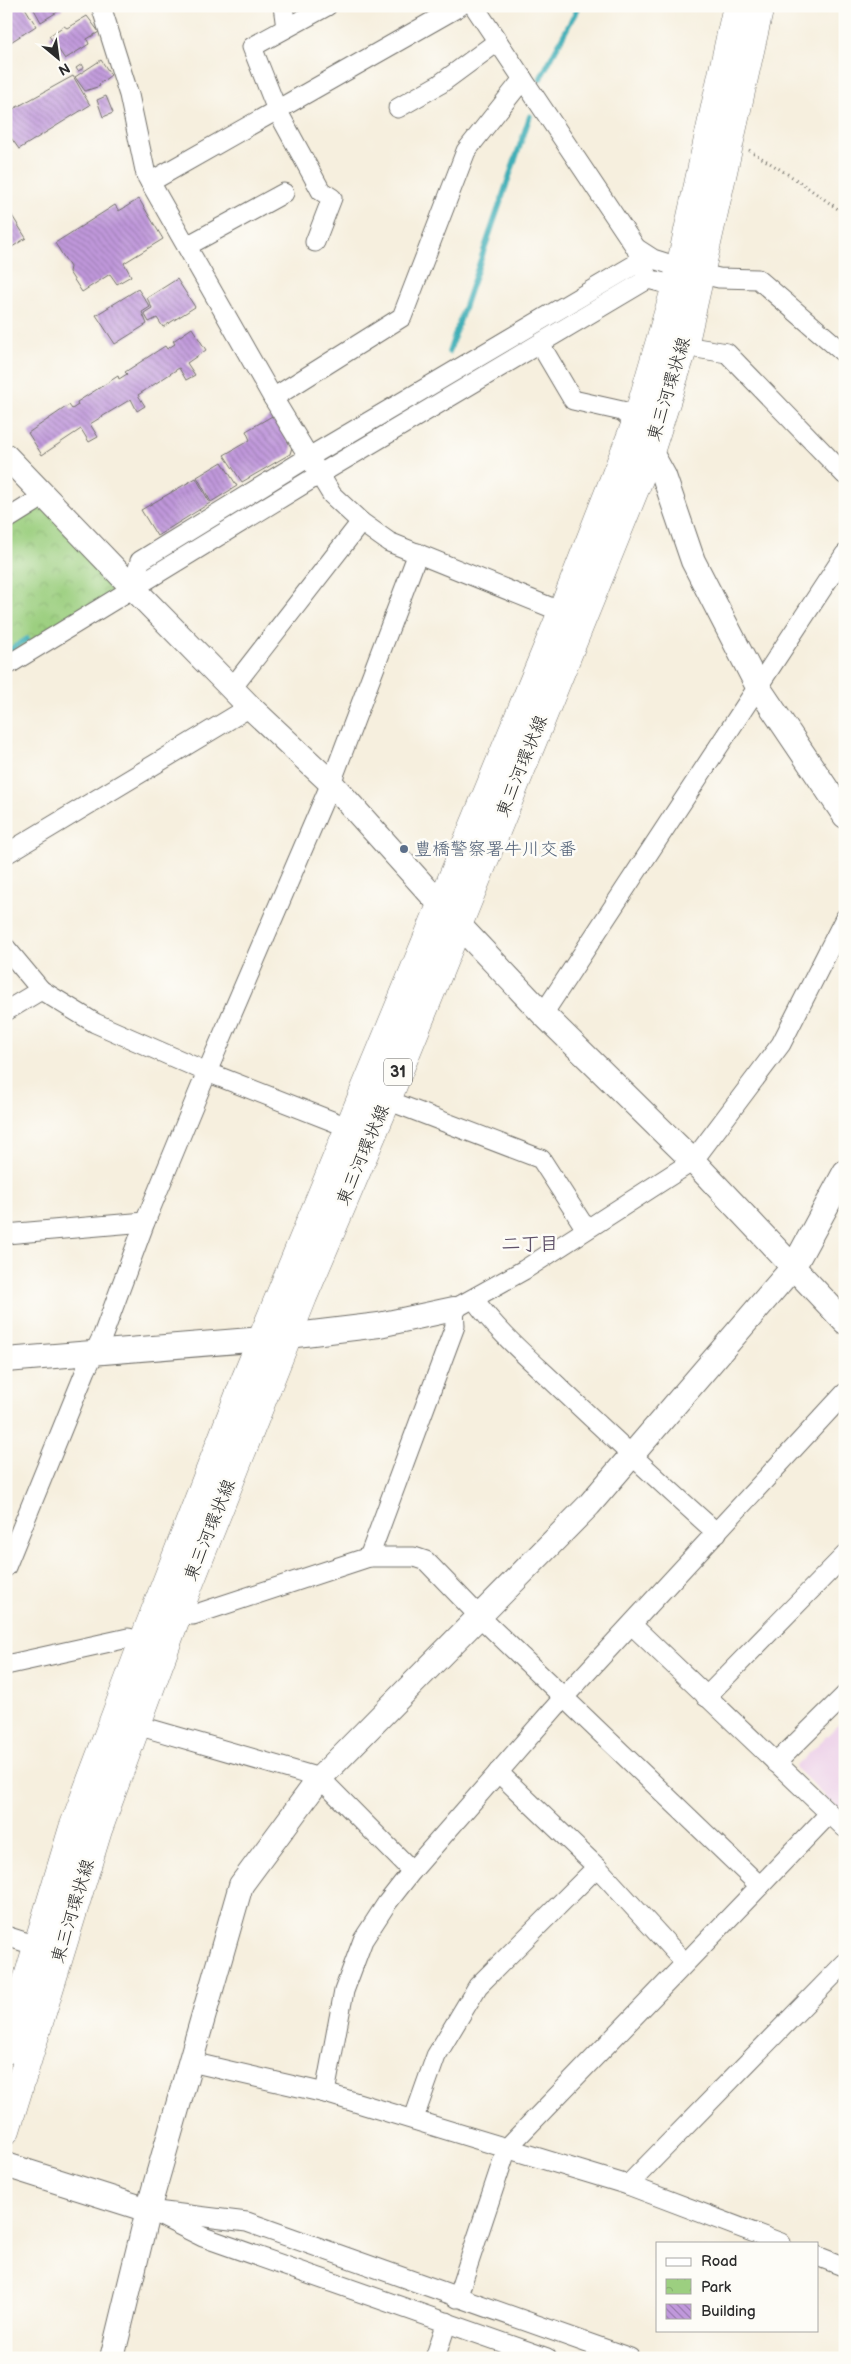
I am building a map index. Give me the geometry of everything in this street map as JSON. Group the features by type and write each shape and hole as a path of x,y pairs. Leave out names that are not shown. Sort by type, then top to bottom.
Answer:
{"main road":[{"name":"東三河環状線","path":"6,2130 98,1830 179,1610 350,1128 449,914 572,616 650,452 684,346 685,276 710,138 737,6"},
{"name":"東三河環状線","path":"572,616 731,142 760,6"},
{"name":"東三河環状線","path":"6,2050 73,1828 143,1642 275,1337 387,1100 449,914"}],"street":[{"path":"101,6 129,95 146,174 273,398 332,495 361,522 389,542 572,616"},
{"path":"283,6 286,28"},
{"path":"315,242 332,198 321,190 277,110 252,47 327,6"},
{"path":"150,182 460,6"},
{"path":"474,6 638,255 648,279"},
{"path":"398,108 440,84 498,42"},
{"path":"273,398 402,317 466,151 523,79"},
{"path":"187,246 284,193"},
{"path":"133,588 140,561 638,255 653,260 685,276"},
{"path":"6,666 320,474 648,279 685,276 758,279 845,354"},
{"path":"540,344 573,400 622,411 636,423 664,476 693,561 758,687 844,813"},
{"path":"684,346 727,353 845,475"},
{"path":"6,456 250,707 331,783 449,914 543,1014 692,1161 794,1266 845,1322"},
{"path":"6,520 46,495"},
{"path":"232,688 361,522"},
{"path":"6,1567 86,1370 96,1351 145,1222 207,1072 331,783 418,554"},
{"path":"543,1014 845,554"},
{"path":"6,854 250,707"},
{"path":"6,1360 275,1337 379,1325 464,1304 692,1161 781,1044 845,918"},
{"path":"6,948 41,990 95,1023 207,1072 350,1128"},
{"path":"6,1011 41,990"},
{"path":"387,1100 541,1159 586,1229"},
{"path":"112,2358 148,2210 241,1885 320,1778 480,1617 632,1457 794,1266 845,1172"},
{"path":"6,1234 145,1222"},
{"path":"464,1304 483,1312 632,1457 717,1532"},
{"path":"369,1557 464,1304"},
{"path":"325,2093 344,1991 363,1940 412,1871 564,1697 845,1393"},
{"path":"706,1697 845,1555"},
{"path":"179,1610 193,1615 369,1557 414,1556 426,1561 480,1617 760,1886"},
{"path":"632,1625 845,1828"},
{"path":"6,1665 128,1638 143,1642"},
{"path":"776,1763 845,1695"},
{"path":"137,1725 320,1778 412,1871"},
{"path":"498,1772 597,1867 684,1962"},
{"path":"458,2298 507,2148 684,1962 830,1814"},
{"path":"414,2118 436,2056 478,1986 597,1867"},
{"path":"6,1936 37,1946"},
{"path":"628,2185 845,1963"},
{"path":"190,2062 325,2093 414,2118 628,2185 778,2242"},
{"path":"6,2165 148,2210 203,2237 547,2358"},
{"path":"148,2210 247,2222 630,2358"},
{"path":"818,2256 845,2267"},
{"path":"435,2358 448,2322"}],"path":[{"path":"731,142 743,146 797,180 845,214"}],"shaded area":[{"path":"845,1718 845,1815 795,1767"}],"green space":[{"path":"46,495 133,588 6,666 6,520"}],"building":[{"path":"6,6 24,6 36,26 6,45"},
{"path":"32,6 61,6 62,9 41,22"},
{"path":"87,16 99,32 87,39 89,44 65,59 49,36 64,26 67,28"},
{"path":"101,60 111,75 99,84 100,86 85,91 75,77"},
{"path":"82,64 84,68 78,71 76,68"},
{"path":"73,76 90,105 19,149 6,131 6,113"},
{"path":"106,96 113,113 103,117 97,100"},
{"path":"139,199 163,239 124,263 131,276 117,284 110,274 82,292 69,272 70,267 55,243 115,205 119,211"},
{"path":"6,206 26,238 6,251"},
{"path":"177,279 195,307 163,327 157,318 149,322 144,313 152,308 147,298"},
{"path":"138,289 150,307 142,312 147,324 115,344 96,315"},
{"path":"192,328 206,350 187,363 195,375 186,380 179,368 138,395 145,406 137,411 131,399 90,424 98,437 89,442 81,429 42,455 28,433 69,405 72,409 78,405 77,402 118,376 119,379 127,374 125,372 165,346 167,349 175,344 173,341"},
{"path":"274,415 292,447 290,454 242,482 224,455 250,440 246,431"},
{"path":"222,462 237,486 211,502 197,477"},
{"path":"196,478 210,503 157,536 141,510"}],"waterway":[{"path":"540,79 579,6"},
{"path":"449,352 530,116"},
{"path":"6,652 27,639"}],"place":[{"name":"豊橋警察署牛川交番","path":"404,849"}],"district":[{"name":"二丁目","path":"530,1244"}]}
